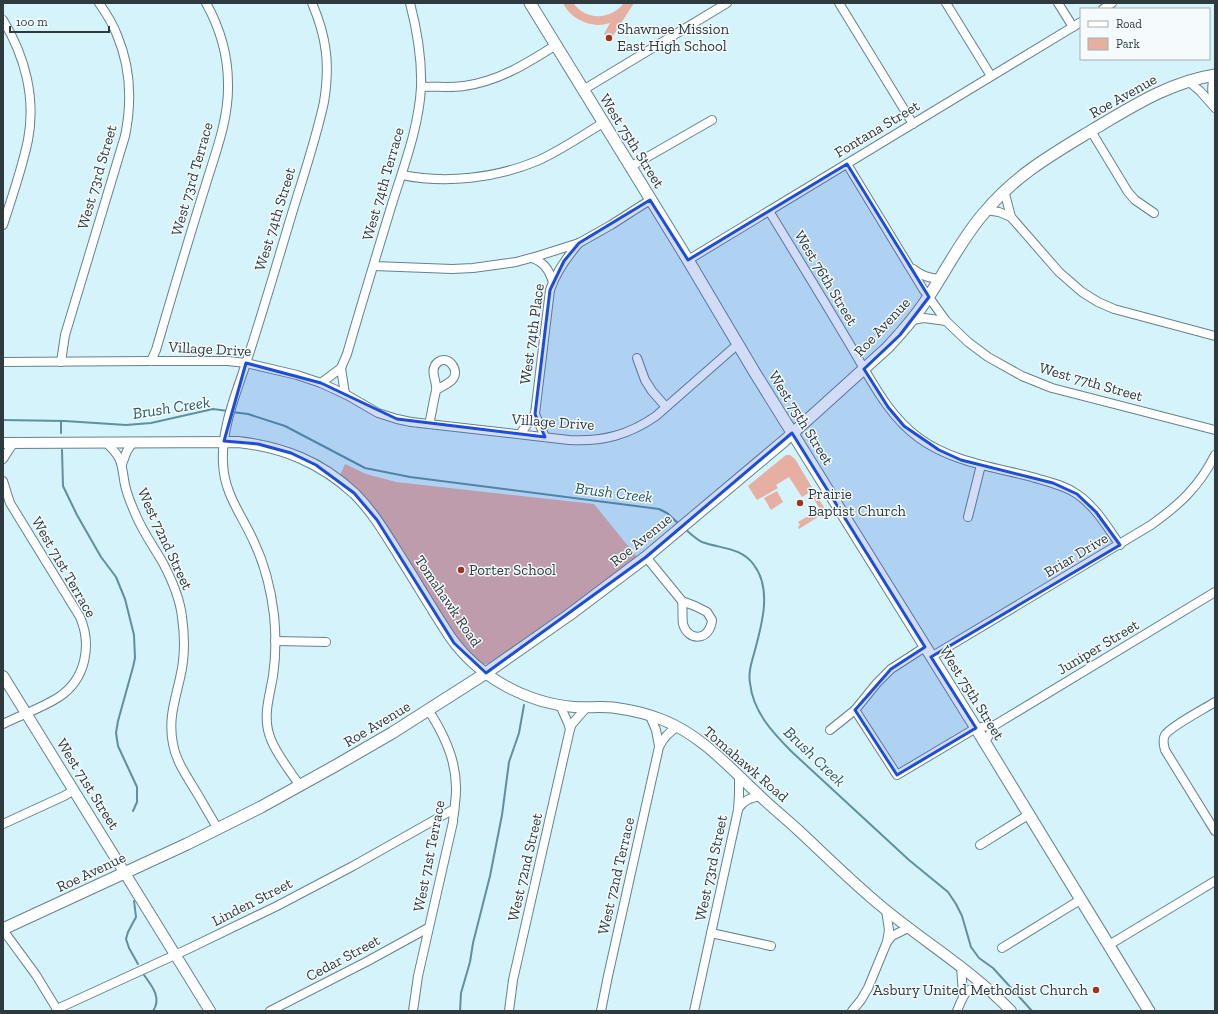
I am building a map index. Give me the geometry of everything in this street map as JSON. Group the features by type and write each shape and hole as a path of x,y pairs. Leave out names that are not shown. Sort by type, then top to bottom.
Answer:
{"main road":[{"name":"West 75th Street","path":"530,3 688,260 792,433 976,728 1148,1011"},
{"name":"Roe Avenue","path":"3,929 218,829 300,786 429,711 569,615 646,557 792,433 887,348 912,320 929,297 970,231 1004,190 1031,168 1155,94 1188,81 1214,75"}],"street":[{"name":"West 73rd Street","path":"61,362 65,336 128,122 130,91 125,57 117,35 99,3"},
{"name":"West 73rd Terrace","path":"151,361 156,350 211,166 227,104 227,65 223,44 217,25 206,3"},
{"name":"West 74th Street","path":"224,441 234,400 324,102 327,83 326,48 318,18 312,3"},
{"name":"West 74th Terrace","path":"344,394 341,368 347,354 402,175 416,122 421,87 420,58 418,38 410,3"},
{"path":"583,90 727,3"},
{"path":"839,3 913,124"},
{"path":"946,3 991,76"},
{"path":"1058,3 1073,27"},
{"path":"3,20 23,60 31,103 28,139 3,225"},
{"name":"Fontana Street","path":"688,260 1080,23"},
{"path":"421,87 451,87 485,82 518,69 556,45"},
{"path":"1214,75 1211,86 1215,107"},
{"path":"1188,81 1215,107"},
{"path":"630,167 712,120"},
{"path":"402,175 436,178 470,177 514,169 536,161 560,149 603,123"},
{"path":"1091,131 1128,192 1135,200 1154,213"},
{"name":"West 77th Street","path":"847,164 909,266 946,321 968,342 988,358 1007,369 1037,383 1052,388 1215,430"},
{"path":"1004,190 1010,217"},
{"path":"374,266 452,269 473,268 501,265 532,258 579,243 650,200"},
{"path":"986,210 999,212 1010,217 1059,272 1082,292 1098,302 1130,314 1215,336"},
{"name":"West 76th Street","path":"769,211 864,369 888,407 904,426 918,438 938,450 961,460 1053,483 1069,489 1090,505 1120,545"},
{"name":"West 74th Place","path":"520,434 535,414 550,290 564,261 579,243"},
{"path":"532,258 539,260 545,266 550,273 553,282"},
{"path":"909,266 920,274 930,278 940,279"},
{"path":"912,320 924,318 946,321"},
{"name":"Village Drive","path":"3,362 228,361 246,363 297,375 321,383 378,413 397,419 415,423 577,441 609,438 634,429 647,422 738,344"},
{"path":"637,358 645,380 652,391 666,407"},
{"path":"321,383 341,368"},
{"path":"429,424 436,390"},
{"path":"535,414 545,437"},
{"path":"224,441 222,451 226,485 233,503 255,544 264,568 271,595 274,616 275,661 267,706 266,722 274,746 300,786"},
{"name":"Tomahawk Road","path":"3,443 224,441 258,444 291,454 316,465 336,478 354,493 377,520 454,643 475,665 506,687 544,701 560,705 586,708 615,708 650,716 677,727 708,748 886,910 908,928 961,966 984,985 1011,1011"},
{"name":"West 72nd Street","path":"106,442 115,452 122,464 125,485 133,510 140,526 163,563 172,581 178,599 182,617 184,659 172,708 171,726 173,744 176,756 182,769 218,829"},
{"path":"122,464 127,451 133,442"},
{"path":"3,459 14,443"},
{"name":"Briar Drive","path":"931,657 1120,545 1174,509 1199,481 1215,455"},
{"path":"968,517 981,465"},
{"name":"West 71st Terrace","path":"3,481 10,503 80,617 85,630 86,644 83,666 69,689 60,697 47,704 3,724"},
{"path":"646,557 682,601 707,612 712,620 712,627 707,633 700,636 693,636 687,630 683,624 682,601"},
{"name":"Juniper Street","path":"855,710 897,775 976,728 995,725 1215,592"},
{"path":"275,641 326,642"},
{"path":"830,730 855,710 877,683 891,669 925,647"},
{"name":"West 71st Street","path":"3,676 210,1011"},
{"path":"1215,702 1171,729 1164,736 1163,743 1165,750 1215,831"},
{"path":"560,705 570,729"},
{"name":"West 72nd Street","path":"508,1011 570,729 572,724 586,708"},
{"name":"West 71st Terrace","path":"413,1011 417,981 456,803 456,778 451,756 443,735 429,711"},
{"name":"West 72nd Terrace","path":"650,716 656,730 660,747"},
{"name":"Juniper Street","path":"984,742 995,725"},
{"name":"West 72nd Terrace","path":"601,1011 660,747 662,741 677,727"},
{"name":"West 73rd Street","path":"694,1011 738,810 739,776"},
{"path":"3,824 74,790"},
{"name":"West 73rd Street","path":"738,810 746,800 760,796"},
{"name":"Linden Street","path":"58,1010 291,899 454,809"},
{"path":"980,845 1028,815"},
{"path":"1108,946 1215,881"},
{"path":"1002,948 1080,900"},
{"path":"852,1011 868,988 887,942 889,930 886,910"},
{"name":"Cedar Street","path":"270,1011 366,962 428,928"},
{"path":"887,942 892,936 908,928"},
{"path":"3,929 36,975 58,1010"},
{"name":"West 73rd Street","path":"711,932 771,946"},
{"path":"957,1011 963,995 961,966"},
{"path":"963,995 970,989 984,985"}],"highlighted area":[{"path":"847,164 929,297 900,335 864,369 888,407 904,426 939,450 961,460 1053,483 1077,494 1096,512 1120,545 931,657 976,728 897,775 855,710 891,669 925,647 792,433 646,557 486,673 454,643 377,520 354,493 316,465 291,453 258,444 224,441 246,363 321,383 397,419 545,437 535,414 550,290 564,261 579,243 650,200 688,260"}],"green space":[{"path":"563,3 573,3 578,9 585,13 598,16 612,13 619,9 624,3 634,3 611,39 604,34 610,23 597,25 582,21 569,12"},
{"path":"786,455 790,455 795,459 826,511 823,515 810,492 802,497 789,477 776,485 778,488 757,500 748,486"},
{"path":"345,464 366,474 396,482 594,504 637,557 493,662 481,664 464,647 454,634 380,516 360,491 340,475"},
{"path":"777,491 783,502 771,510 764,498"},
{"path":"815,505 821,515 799,529 798,527 800,525 798,522 812,514 808,508"}],"waterway":[{"name":"Brush Creek","path":"3,420 65,421 126,425 151,423 213,409 228,411"},
{"name":"Brush Creek","path":"232,412 248,414 285,426 365,468 410,477 659,509 667,513 679,524"},
{"path":"61,421 61,433"},
{"path":"62,450 63,486 77,515 101,557 116,577 125,599 134,635 135,658 116,733 118,746 137,787 137,802 133,811"},
{"name":"Brush Creek","path":"685,529 702,542 730,549 743,555 749,559 759,574 763,585 764,607 763,618 751,666 750,679 755,703 765,721 792,752 909,860 948,892 962,916 971,947 979,958 993,968 1032,1011"},
{"path":"460,1011 461,993 470,962 473,943 490,876 502,815 509,762 519,733 524,705"},
{"path":"134,901 136,917 126,939 138,964"},
{"path":"144,975 155,992 157,1001 153,1011"}],"place":[{"name":"Shawnee Mission East High School","path":"609,38"},
{"name":"Prairie Baptist Church","path":"800,503"},
{"name":"Porter School","path":"461,570"},
{"name":"Asbury United Methodist Church","path":"1096,990"}]}
